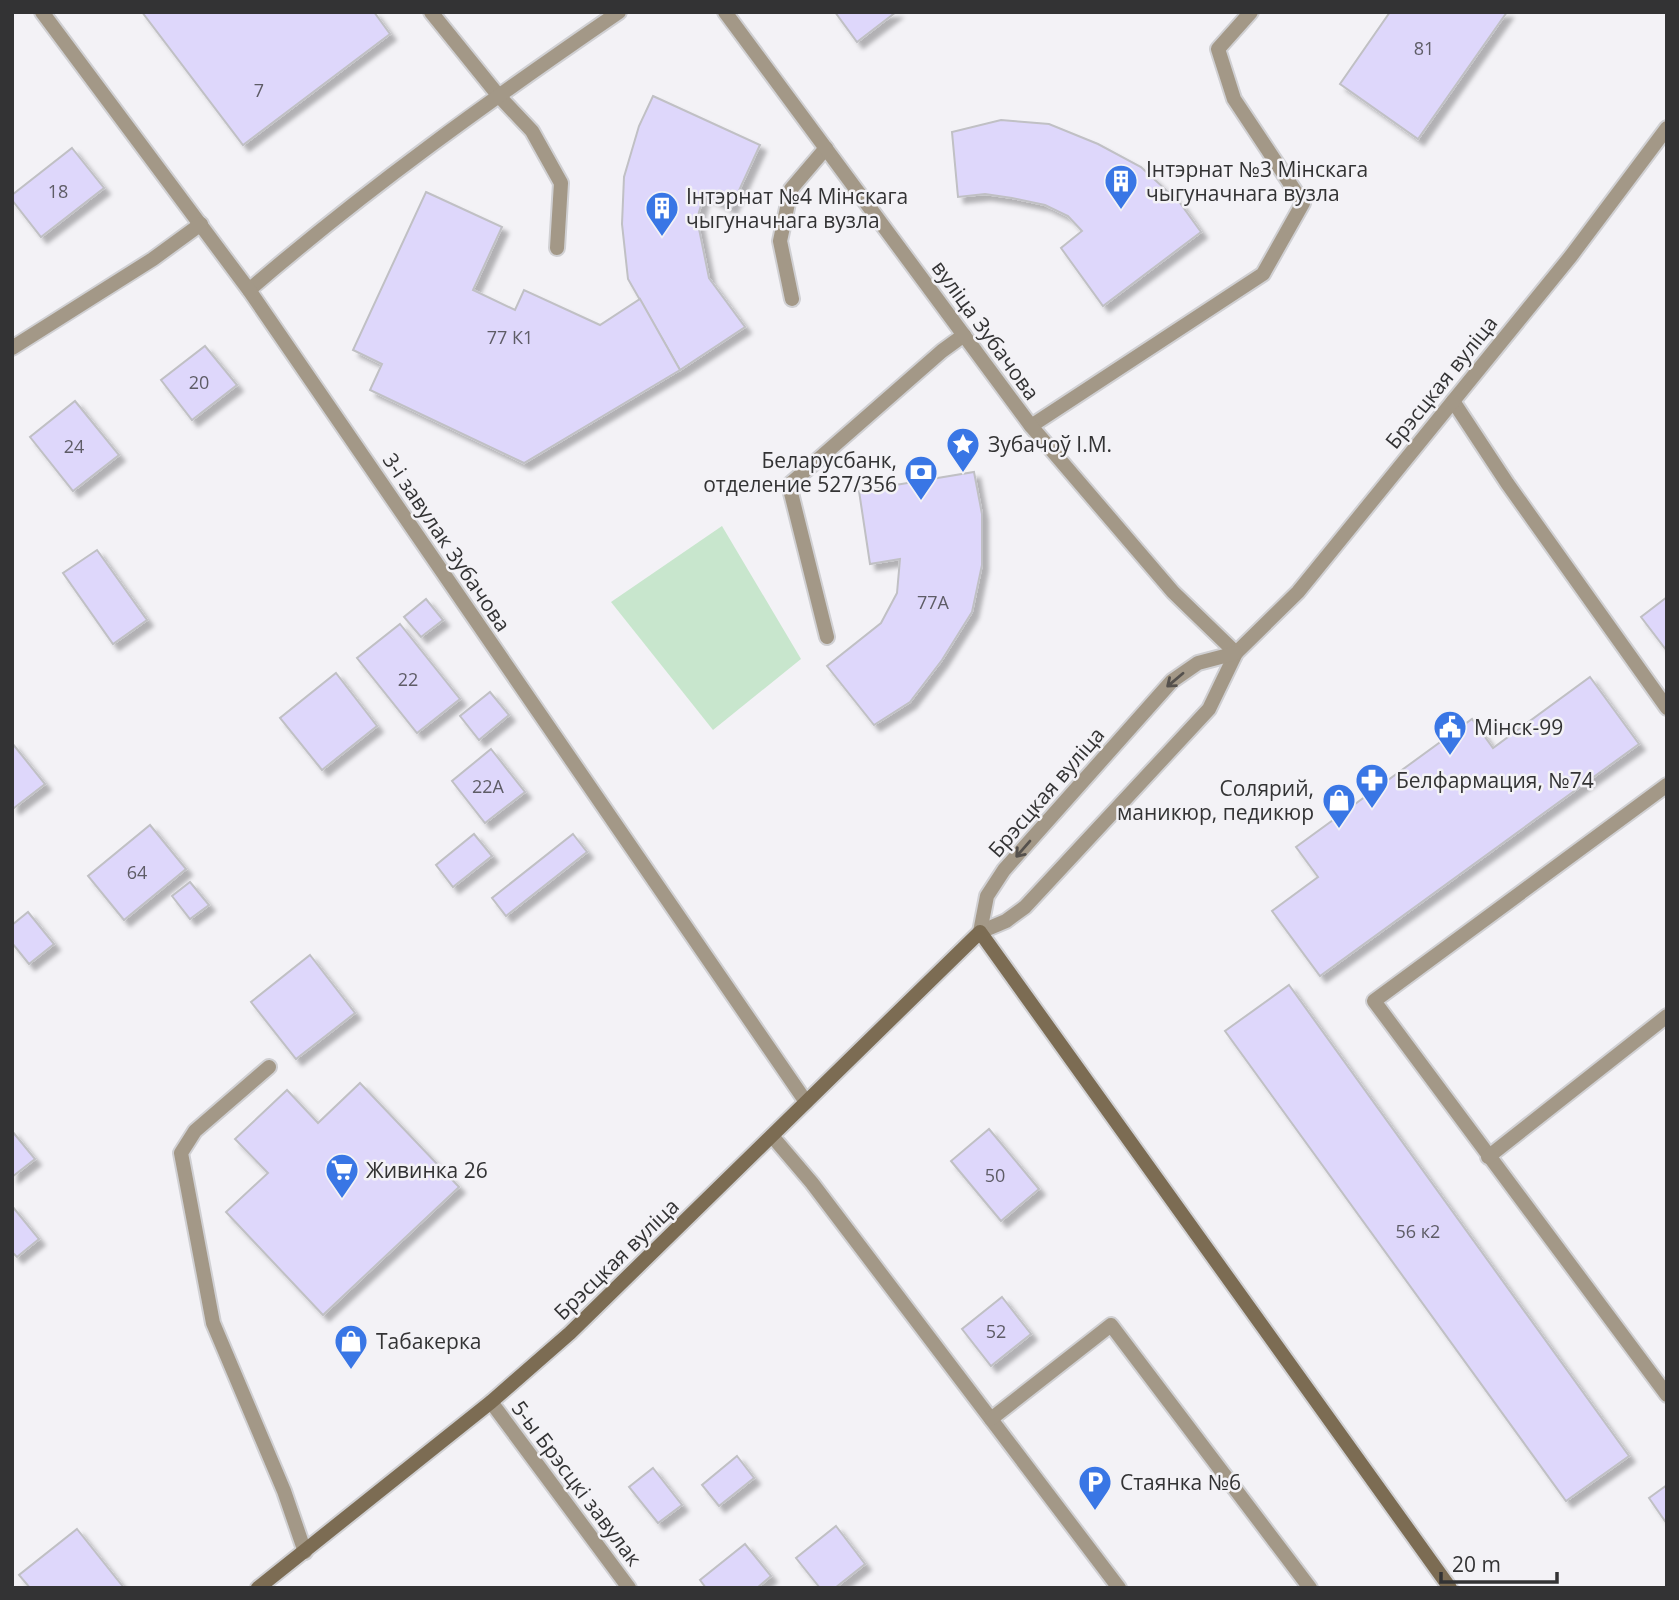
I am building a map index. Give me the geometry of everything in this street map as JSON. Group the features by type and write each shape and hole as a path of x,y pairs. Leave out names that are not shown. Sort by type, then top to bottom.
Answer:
{"street":[{"name":"3-і завулак Зубачова","path":"42,12 249,290 806,1102"},
{"path":"432,12 498,95 533,131 561,183 557,248"},
{"path":"249,290 296,250 498,95 619,12"},
{"name":"вуліца Зубачова","path":"725,12 1031,426 1173,592 1236,653"},
{"path":"1031,426 1263,274 1303,203 1234,99 1218,49 1251,12"},
{"name":"Брэсцкая вуліца","path":"258,1588 491,1402 570,1333 980,932 1006,921 1025,907 1209,709 1236,653 1298,592 1571,256 1667,128"},
{"path":"792,299 780,241 791,189 826,148"},
{"path":"12,348 152,259 201,224"},
{"path":"827,637 789,485 942,351 964,335"},
{"path":"1453,401 1515,494 1667,708"},
{"name":"Брэсцкая вуліца","path":"980,932 988,896 1004,870 1172,681 1198,663 1236,653"},
{"path":"1667,785 1374,1001 1667,1395"},
{"path":"980,932 1450,1588"},
{"path":"1488,1157 1667,1016"},
{"path":"269,1067 195,1131 181,1153 213,1323 284,1491 305,1552"},
{"path":"772,1136 812,1183 1119,1588"},
{"path":"991,1419 1111,1325 1310,1588"},
{"name":"5-ы Брэсцкі завулак","path":"491,1402 629,1588"}],"green space":[{"path":"722,526 801,659 713,730 611,602"}],"building":[{"path":"142,12 374,12 390,34 243,145"},
{"path":"835,12 896,12 857,42"},
{"path":"1390,12 1507,12 1418,139 1340,84"},
{"name":"Інтэрнат №4 Мінскага чыгуначнага вузла","path":"653,96 760,145 731,208 704,195 697,219 709,278 745,327 680,370 628,279 622,224 624,177 639,126"},
{"name":"Інтэрнат №3 Мінскага чыгуначнага вузла","path":"1001,120 1049,124 1098,144 1141,167 1180,203 1201,232 1103,306 1061,248 1082,231 1068,216 1045,205 1012,198 985,194 958,197 952,132"},
{"path":"72,148 104,188 41,237 12,200 12,195"},
{"path":"426,192 502,227 473,290 515,310 524,290 600,325 640,299 680,370 524,463 370,390 382,364 353,350"},
{"path":"205,346 237,385 192,420 161,380"},
{"path":"75,401 119,455 73,491 30,437"},
{"path":"974,472 982,514 982,565 972,612 942,660 910,702 874,725 827,666 881,623 897,593 900,559 870,564 859,491"},
{"path":"97,550 147,620 113,644 63,573"},
{"path":"1667,597 1667,651 1641,617"},
{"path":"426,599 443,620 421,637 404,617"},
{"path":"400,624 460,699 417,733 357,658"},
{"path":"336,673 377,726 322,770 280,718"},
{"path":"1590,677 1639,744 1320,976 1272,911 1318,877 1296,847 1472,719 1493,748"},
{"path":"490,692 509,715 479,740 460,716"},
{"path":"12,743 45,784 14,808 12,806"},
{"path":"491,749 525,792 485,823 452,781"},
{"path":"150,825 186,869 124,920 88,876"},
{"path":"474,834 492,856 453,887 436,865"},
{"path":"573,834 587,852 506,916 492,898"},
{"path":"190,882 209,905 190,919 172,896"},
{"path":"28,912 54,944 29,964 12,943 12,925"},
{"path":"310,955 355,1013 296,1059 251,1002"},
{"path":"1289,985 1629,1456 1566,1501 1225,1031"},
{"name":"Живинка 26","path":"360,1083 459,1187 323,1315 226,1212 268,1173 235,1139 287,1090 318,1123"},
{"path":"989,1129 1039,1189 1001,1221 951,1161"},
{"path":"12,1131 35,1159 12,1177"},
{"path":"12,1206 39,1239 17,1257 12,1252"},
{"path":"1002,1297 1031,1334 991,1366 962,1329"},
{"path":"737,1456 754,1478 719,1506 702,1485"},
{"path":"653,1468 682,1505 658,1523 629,1487"},
{"path":"1667,1485 1667,1524 1649,1498"},
{"path":"836,1526 865,1564 835,1588 820,1588 796,1558"},
{"path":"77,1529 124,1588 30,1588 19,1575"},
{"path":"745,1544 771,1576 757,1588 706,1588 700,1580"}],"place":[{"name":"Інтэрнат №3 Мінскага чыгуначнага вузла","path":"1121,211"},
{"name":"Інтэрнат №4 Мінскага чыгуначнага вузла","path":"662,238"},
{"name":"Зубачоў І.М.","path":"963,474"},
{"name":"Беларусбанк, отделение 527/356","path":"921,502"},
{"name":"Мінск-99","path":"1450,757"},
{"name":"Белфармация, №74","path":"1372,810"},
{"name":"Солярий, маникюр, педикюр","path":"1339,830"},
{"name":"Живинка 26","path":"342,1200"},
{"name":"Табакерка","path":"351,1371"},
{"name":"Стаянка №6","path":"1095,1512"}]}
